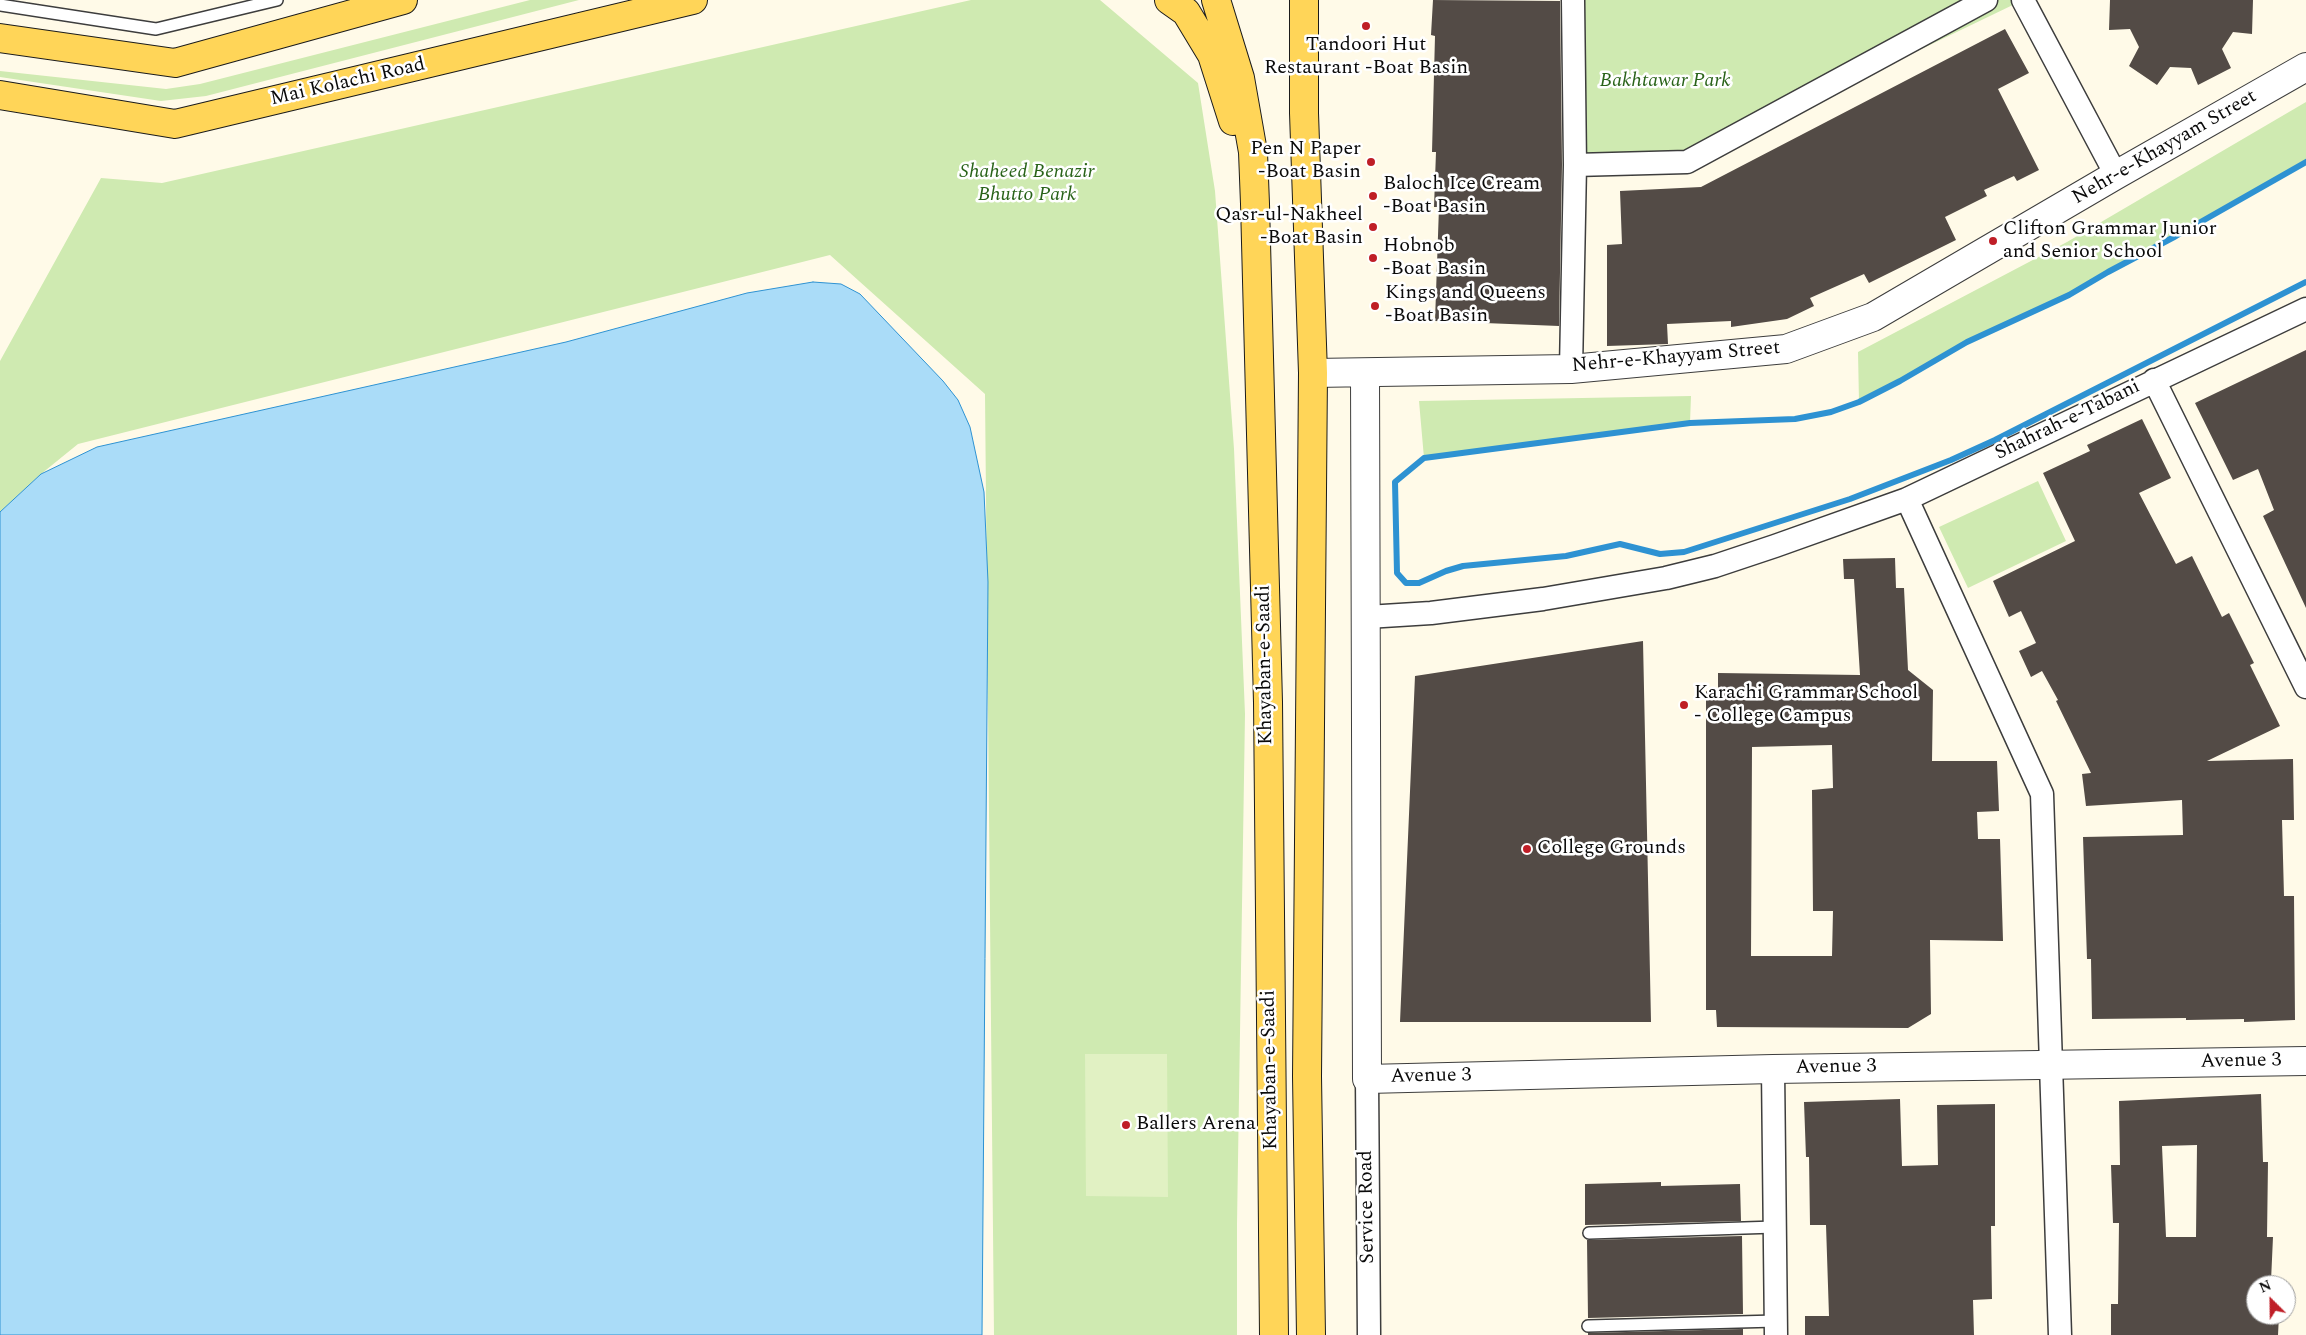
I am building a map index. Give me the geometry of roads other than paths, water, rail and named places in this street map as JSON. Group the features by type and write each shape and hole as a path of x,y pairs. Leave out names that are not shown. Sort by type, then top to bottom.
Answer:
{"main road":[{"path":"0,38 175,63 403,0"},
{"name":"Mai Kolachi Road","path":"0,95 175,124 692,0"},
{"path":"1169,0 1186,12 1212,55 1240,142 1255,204"},
{"name":"Khayaban-e-Saadi","path":"1216,0 1240,78 1253,152 1268,702 1274,1335"},
{"path":"1287,0 1304,113"},
{"path":"1304,0 1304,113"},
{"name":"Khayaban-e-Saadi","path":"1304,113 1313,373 1307,1076 1311,1335"}],"street":[{"path":"1571,369 1575,165 1573,0"},
{"path":"1575,165 1687,162 1986,0"},
{"path":"2023,0 2116,175"},
{"name":"Nehr-e-Khayyam Street","path":"1313,373 1571,369 1786,349 1873,317 2306,67"},
{"name":"Shahrah-e-Tabani","path":"1367,617 1431,613 1534,600 1666,578 1750,555 1907,499 2306,309"},
{"path":"1365,373 1367,1079"},
{"path":"2154,380 2306,688"},
{"path":"1907,499 1943,574 2042,794 2060,1335"},
{"name":"Avenue 3","path":"1367,1079 1773,1069 2306,1061"},
{"path":"1773,1069 1776,1328"},
{"name":"Service Road","path":"1367,1079 1369,1335"}],"lane":[{"path":"0,5 156,29 277,0"},
{"path":"1589,1233 1775,1227"},
{"path":"1588,1326 1776,1328"}],"water":[{"path":"813,282 841,284 860,294 943,381 958,400 970,427 984,492 988,582 982,1335 0,1335 0,512 41,474 97,447 566,342 747,293"}],"waterway":[{"path":"2306,162 2069,295 1967,342 1900,381 1859,402 1831,412 1795,419 1690,423 1424,458 1395,482 1397,573 1406,583 1419,583 1463,566 1566,556 1620,544 1660,554 1684,552 1850,499 1951,460 1995,440 2306,282"}],"place":[{"name":"Tandoori Hut Restaurant -Boat Basin","path":"1366,26"},
{"name":"Pen N Paper -Boat Basin","path":"1371,162"},
{"name":"Baloch Ice Cream -Boat Basin","path":"1373,196"},
{"name":"Qasr-ul-Nakheel -Boat Basin","path":"1373,227"},
{"name":"Clifton Grammar Junior and Senior School","path":"1993,241"},
{"name":"Hobnob -Boat Basin","path":"1373,258"},
{"name":"Kings and Queens -Boat Basin","path":"1375,306"},
{"name":"Karachi Grammar School - College Campus","path":"1684,705"},
{"name":"College Grounds","path":"1527,849"},
{"name":"Ballers Arena","path":"1126,1125"}],"park label":[{"name":"Bakhtawar Park","path":"1665,82"},
{"name":"Shaheed Benazir Bhutto Park","path":"1027,184"}]}
